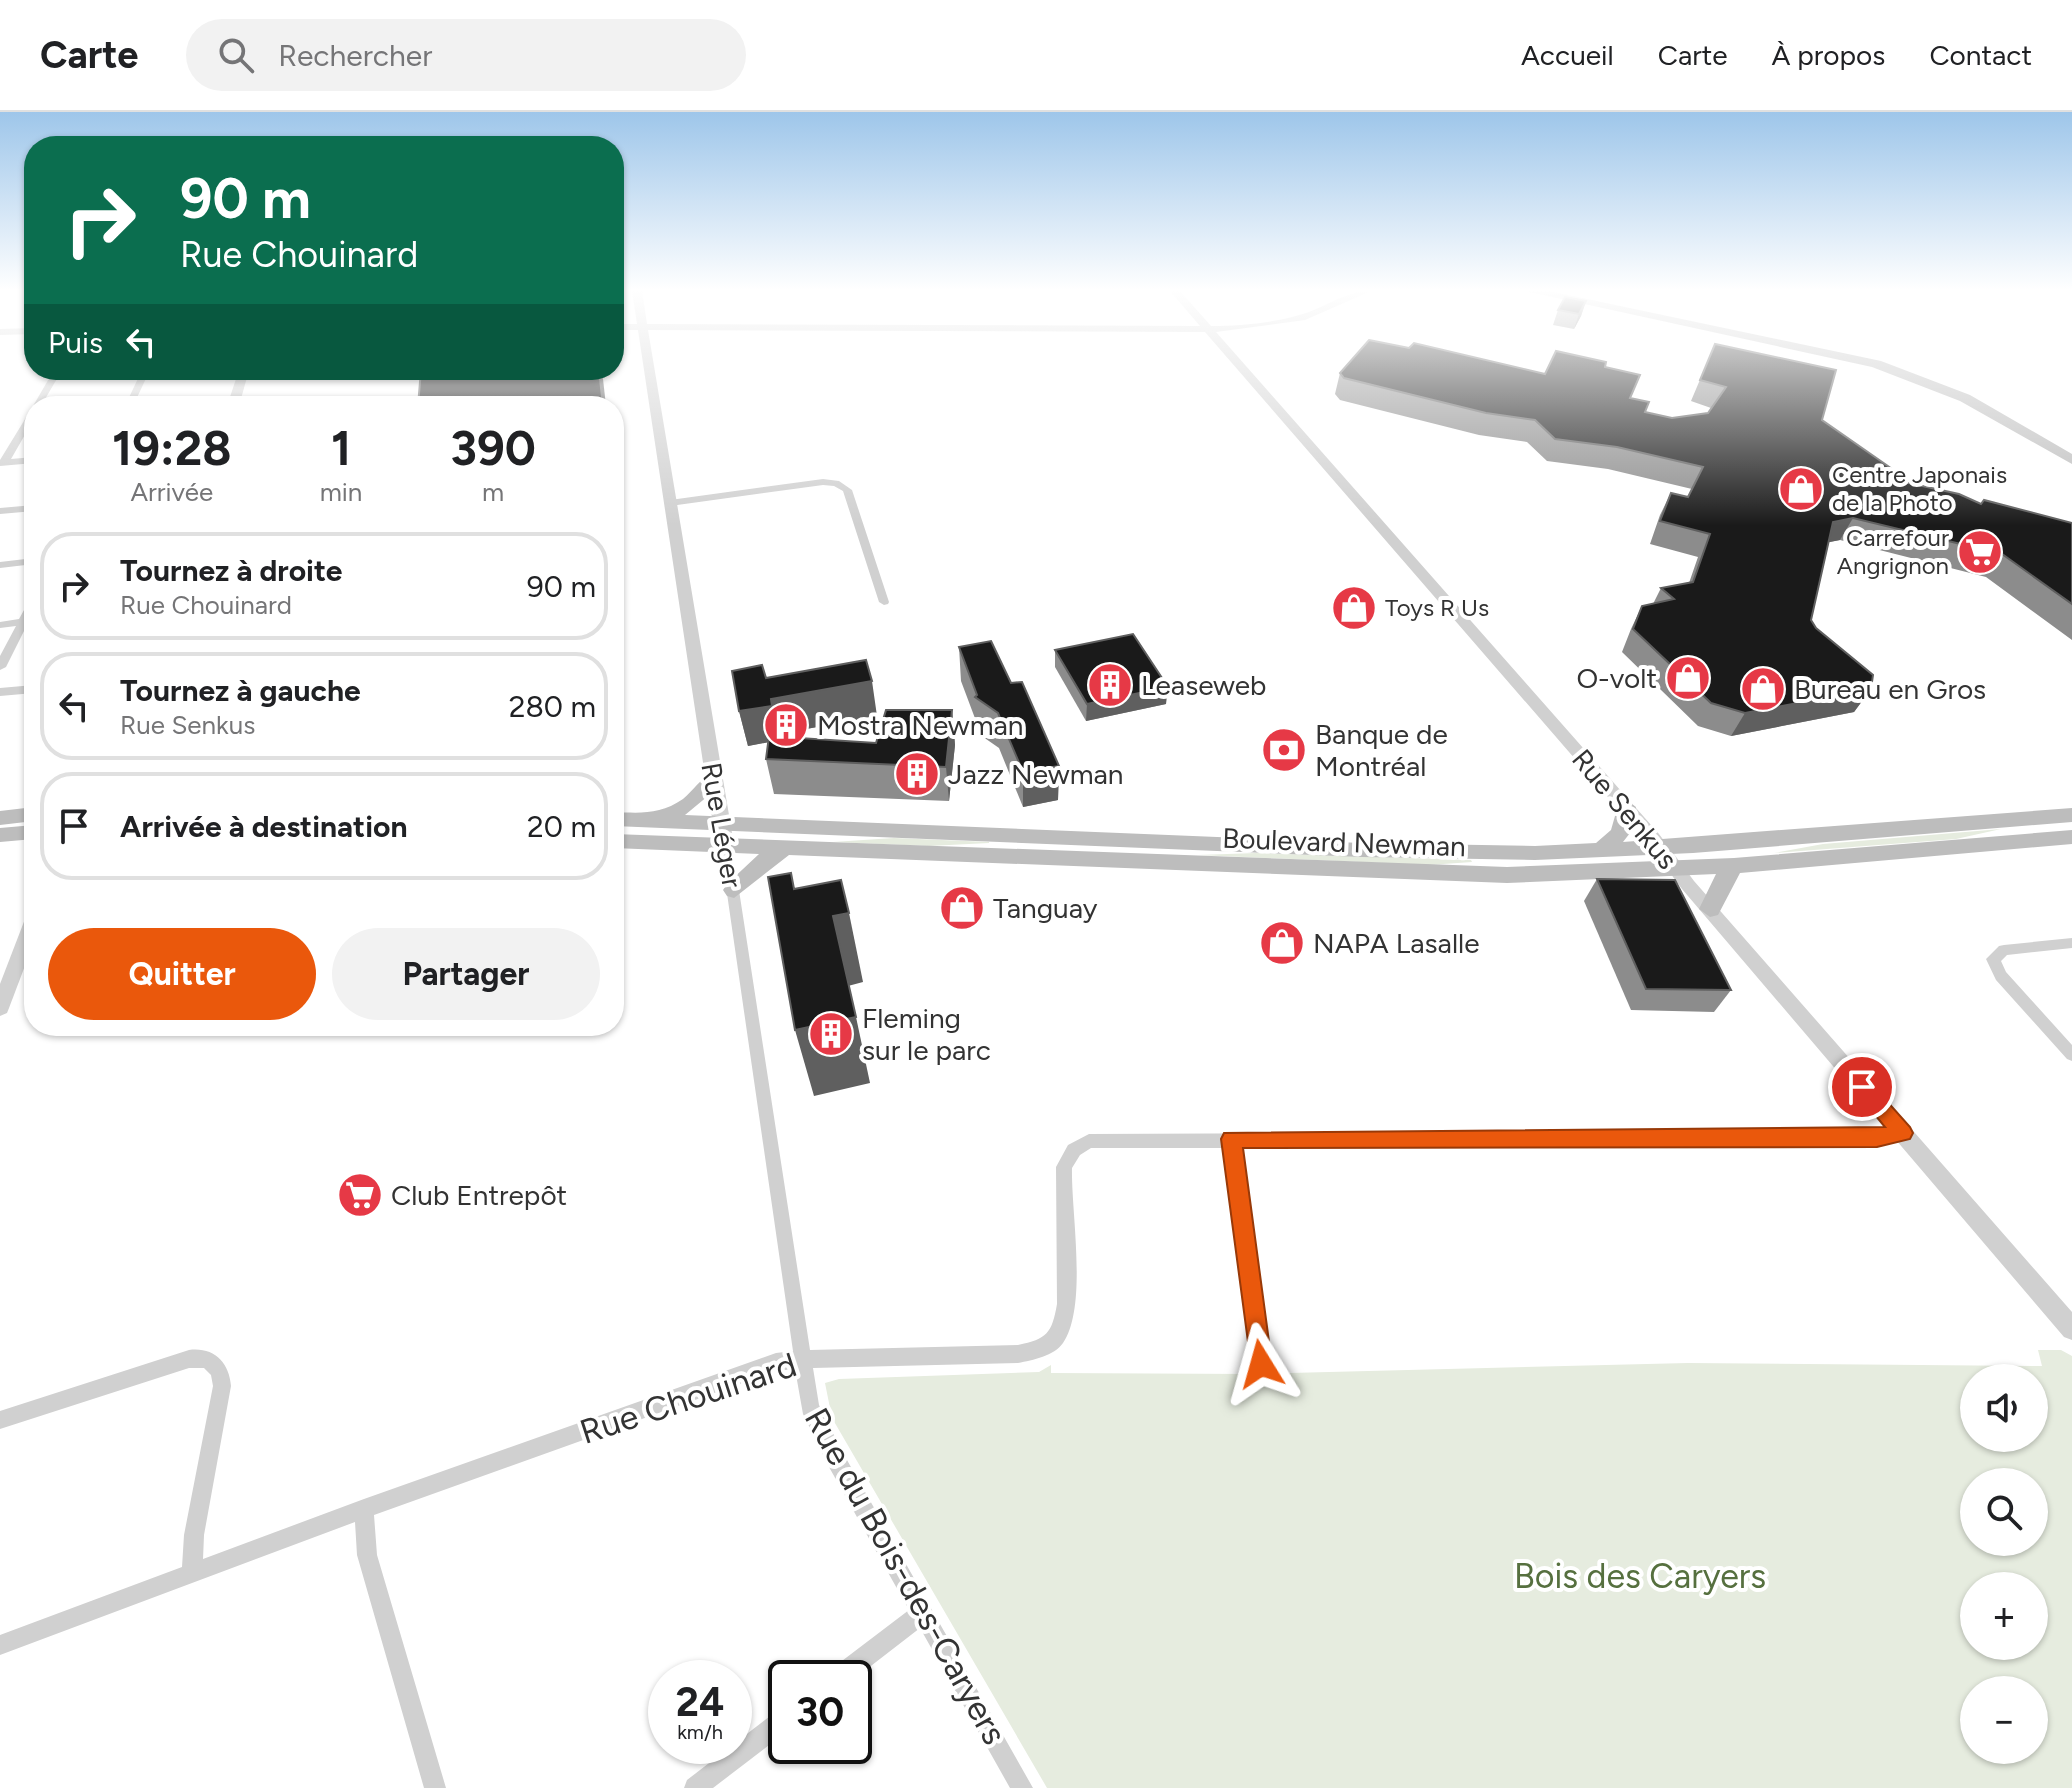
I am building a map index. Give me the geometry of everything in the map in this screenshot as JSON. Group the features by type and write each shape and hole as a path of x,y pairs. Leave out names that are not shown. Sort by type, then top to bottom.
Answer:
{"main road":[{"path":"1890,369 1965,398 2072,460"},
{"path":"1915,369 1973,391 2072,446"},
{"path":"658,821 689,804 713,781"},
{"path":"1600,851 1620,833 1626,807"},
{"path":"0,818 24,815"},
{"name":"Boulevard Newman","path":"624,819 1448,852 1661,848 2072,815"},
{"path":"0,835 24,833"},
{"name":"Boulevard Newman","path":"624,841 1453,874 1676,870 2072,837"},
{"path":"734,890 762,862 786,848"},
{"path":"1710,909 1721,883 1734,866"}],"street":[{"name":"Rue Léger","path":"649,369 713,781 734,890 804,1359"},
{"name":"Rue Senkus","path":"1244,369 1626,807 1676,870 2072,1329"},
{"path":"2,463 24,427"},
{"path":"2,463 24,461"},
{"path":"670,503 823,482 839,484 847,490 884,602"},
{"path":"0,511 24,509"},
{"path":"0,565 24,562"},
{"path":"0,625 23,622"},
{"path":"0,667 23,622"},
{"path":"0,692 24,690"},
{"path":"2072,943 2004,950 1993,959 2001,976 2072,1055"},
{"path":"0,1008 24,945"},
{"name":"Rue Chouinard","path":"0,1645 364,1509 770,1364 804,1359 1018,1354 1044,1347 1059,1333 1066,1313 1063,1173 1071,1153 1094,1141 1864,1138 1902,1133"},
{"path":"1231,1139 1261,1364"},
{"path":"0,1420 189,1359 201,1357 212,1361 219,1369 222,1386 194,1535 192,1573"},
{"name":"Rue du Bois-des-Caryers","path":"804,1359 808,1398 815,1419 1022,1788"},
{"path":"364,1509 367,1555 435,1788"},
{"path":"861,1660 923,1612"},
{"path":"695,1788 768,1732"}],"green space":[{"path":"2001,829 1956,839 1774,853 1823,844"},
{"path":"894,838 989,843 929,846 833,842"},
{"path":"1256,853 1472,862 1429,865 1198,855"},
{"name":"Bois des Caryers","path":"2038,1350 2061,1350 2072,1356 2072,1788 1047,1788 832,1418 825,1383 839,1379 1039,1372 1051,1365 1051,1373 1250,1374 1688,1363 1960,1365 1960,1452 2048,1452 2048,1364 2042,1364"}],"building":[{"name":"Carrefour Angrignon","path":"1343,369 1525,369 1545,374 1547,369 1615,369 1640,375 1630,398 1649,402 1645,412 1672,418 1708,413 1726,387 1700,380 1704,369 1836,370 1822,420 1898,473 1895,480 1959,494 1981,504 1984,500 2072,523 2072,604 2002,554 1853,518 1833,522 1811,620 1816,628 1873,675 1871,689 1745,713 1711,703 1633,629 1642,606 1674,599 1661,588 1693,582 1710,534 1660,521 1671,493 1688,497 1703,467 1617,447 1555,439 1535,420 1486,413 1344,378 1340,373"},
{"path":"420,380 600,380 602,396 419,396"},
{"name":"Leaseweb","path":"1133,634 1168,687 1087,704 1055,650"},
{"path":"991,641 1011,683 1022,682 1059,766 1023,772 998,713 975,697 977,695 959,647"},
{"path":"866,660 872,681 771,699 772,706 739,711 732,671 762,665 766,678"},
{"path":"886,710 952,710 946,767 766,759 769,736 876,743"},
{"path":"791,873 794,889 841,880 849,913 833,916 856,1017 795,1030 768,877"},
{"path":"1597,879 1675,880 1731,990 1646,989"}],"place":[{"name":"Centre Japonais de la Photo","path":"1801,489"},
{"name":"Carrefour Angrignon","path":"1980,552"},
{"name":"Toys R Us","path":"1354,608"},
{"name":"O-volt","path":"1688,678"},
{"name":"Leaseweb","path":"1110,685"},
{"name":"Bureau en Gros","path":"1763,689"},
{"name":"Mostra Newman","path":"786,725"},
{"name":"Banque de Montréal","path":"1284,750"},
{"name":"Jazz Newman","path":"917,774"},
{"name":"Tanguay","path":"962,908"},
{"name":"NAPA Lasalle","path":"1282,943"},
{"name":"Fleming sur le parc","path":"831,1034"},
{"name":"Club Entrepôt","path":"360,1195"}],"route":[{"path":"1261,1364 1231,1139 1883,1138 1902,1133 1862,1087"}]}
